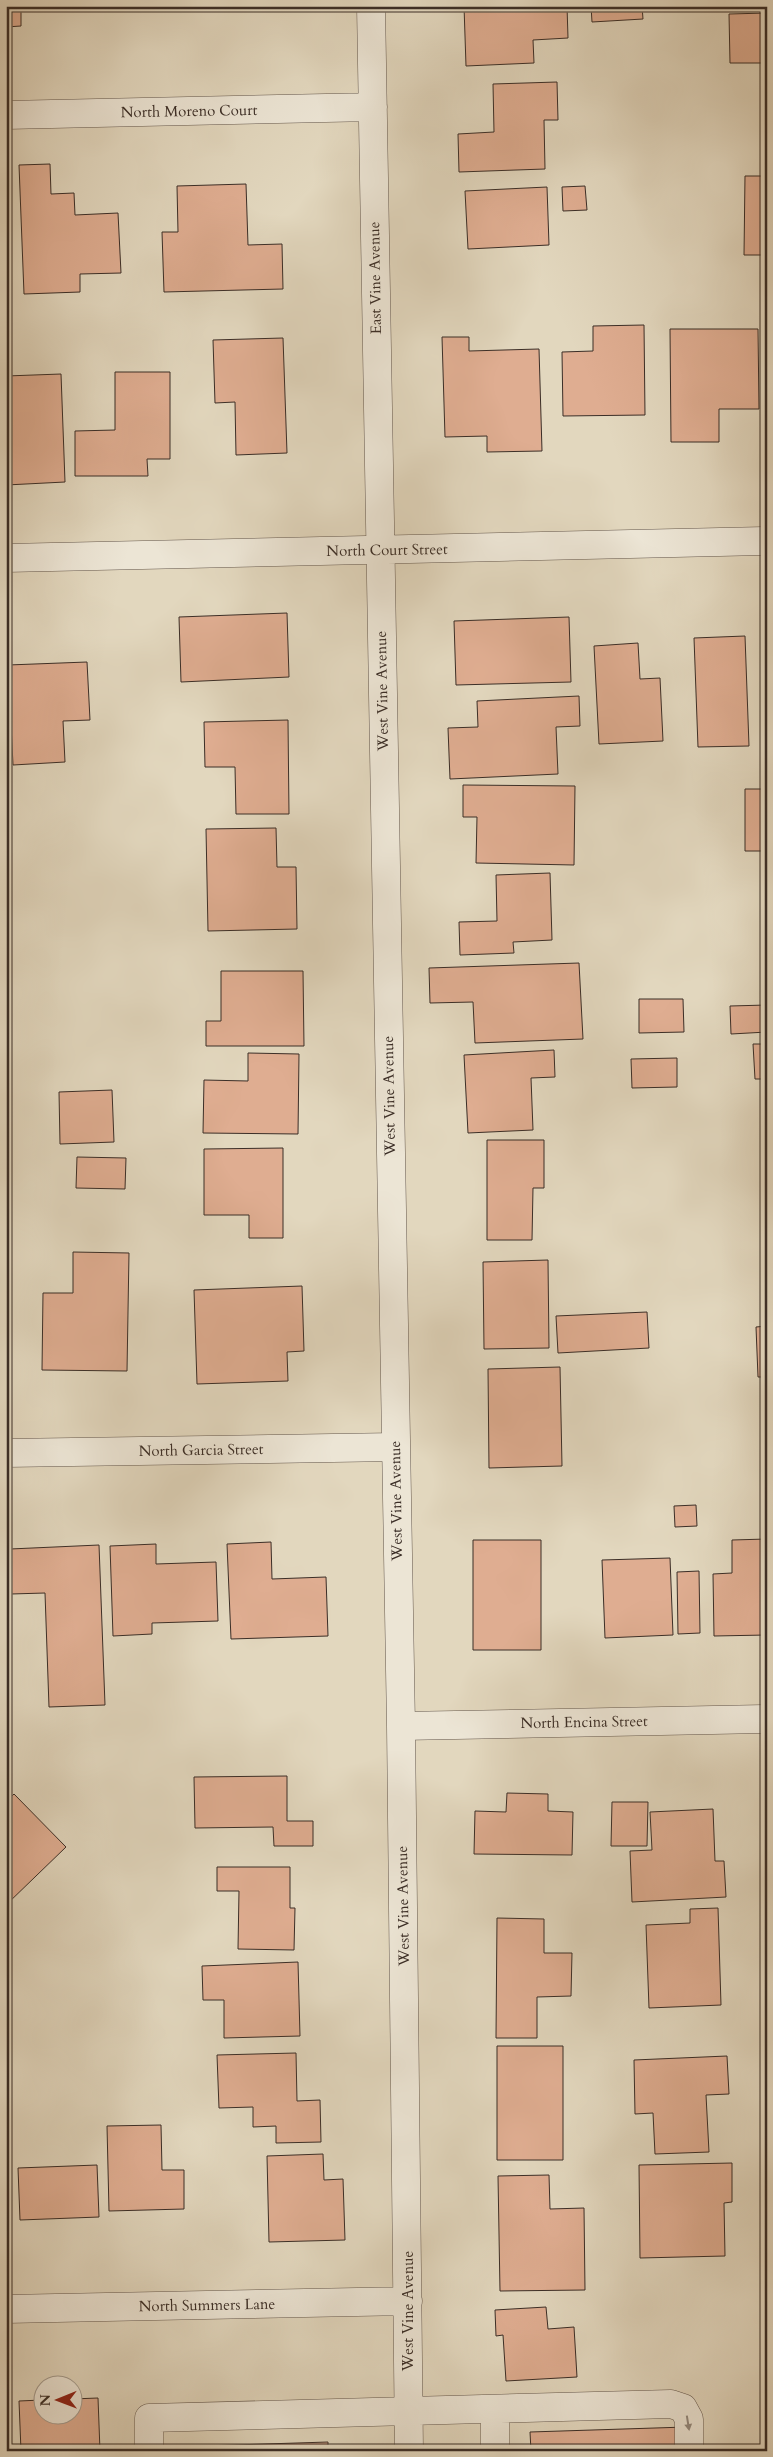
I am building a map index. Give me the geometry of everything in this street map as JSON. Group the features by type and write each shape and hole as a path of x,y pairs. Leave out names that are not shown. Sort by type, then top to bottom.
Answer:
{"street":[{"name":"East Vine Avenue","path":"371,6 380,550"},
{"name":"North Moreno Court","path":"6,115 373,107"},
{"name":"North Court Street","path":"6,558 767,541"},
{"name":"West Vine Avenue","path":"380,550 401,1726 409,2451"},
{"name":"North Garcia Street","path":"6,1452 395,1447"},
{"name":"North Encina Street","path":"401,1726 767,1719"},
{"name":"North Summers Lane","path":"6,2309 408,2301"},
{"path":"149,2451 149,2418 671,2404 683,2408 689,2420 689,2451"},
{"path":"495,2410 495,2451"}],"building":[{"path":"6,6 21,6 21,26 6,27"},
{"path":"464,6 567,6 568,38 533,40 534,63 466,66"},
{"path":"591,6 642,6 643,19 592,22"},
{"path":"767,13 767,63 730,63 729,14"},
{"path":"557,82 558,120 544,120 545,169 459,172 458,134 494,132 493,84"},
{"path":"50,164 51,194 74,193 75,215 118,213 121,273 80,274 80,292 24,294 19,165"},
{"path":"745,176 767,176 767,255 744,255"},
{"path":"246,184 248,245 282,244 283,289 164,292 162,232 178,232 177,186"},
{"path":"585,186 587,210 563,211 562,187"},
{"path":"547,187 549,245 468,249 465,191"},
{"path":"644,325 645,415 563,416 562,352 593,351 593,326"},
{"path":"670,329 758,329 759,409 719,409 719,442 671,442"},
{"path":"442,337 469,337 469,351 539,349 542,451 487,452 487,436 445,437"},
{"path":"283,338 287,453 236,455 235,402 215,403 213,340"},
{"path":"115,372 170,372 170,459 147,459 148,476 75,476 75,431 115,430"},
{"path":"61,374 65,482 6,485 6,376"},
{"path":"287,613 289,677 181,682 179,617"},
{"path":"569,617 571,682 456,685 454,621"},
{"path":"745,636 749,746 698,747 694,638"},
{"path":"638,643 640,679 660,678 663,741 599,744 594,646"},
{"path":"87,662 90,720 63,721 65,762 13,765 8,665"},
{"path":"579,696 580,726 556,727 558,774 450,779 448,728 478,727 477,701"},
{"path":"288,720 289,814 236,814 235,767 205,767 204,722"},
{"path":"463,785 575,786 574,865 476,863 477,817 463,817"},
{"path":"745,789 767,789 767,851 745,851"},
{"path":"276,828 277,867 296,867 297,929 208,931 206,829"},
{"path":"550,873 552,940 513,942 514,953 460,955 459,922 497,921 496,875"},
{"path":"579,963 583,1039 475,1043 473,1002 430,1003 429,968"},
{"path":"221,971 303,971 304,1046 206,1046 206,1021 221,1021"},
{"path":"639,999 683,999 684,1032 639,1033"},
{"path":"767,1005 767,1032 731,1034 730,1006"},
{"path":"753,1044 767,1044 767,1079 755,1079"},
{"path":"554,1050 555,1077 531,1078 533,1130 468,1133 464,1055"},
{"path":"248,1053 299,1054 298,1134 203,1133 204,1080 248,1081"},
{"path":"677,1058 677,1087 632,1088 631,1059"},
{"path":"112,1090 114,1142 60,1144 59,1092"},
{"path":"487,1140 544,1140 544,1188 533,1188 532,1240 487,1240"},
{"path":"283,1148 283,1238 249,1238 249,1215 204,1215 204,1149"},
{"path":"77,1157 126,1158 125,1189 76,1188"},
{"path":"6,1166 8,1166 10,1216 6,1216"},
{"path":"73,1252 129,1253 127,1371 42,1370 43,1293 73,1293"},
{"path":"548,1260 549,1348 484,1349 483,1262"},
{"path":"302,1286 304,1351 287,1352 288,1381 197,1384 194,1290"},
{"path":"647,1312 649,1348 558,1353 556,1316"},
{"path":"767,1326 767,1377 758,1377 756,1327"},
{"path":"560,1367 562,1466 489,1468 488,1369"},
{"path":"696,1505 697,1526 675,1527 674,1506"},
{"path":"767,1539 767,1635 714,1636 713,1574 732,1573 732,1540"},
{"path":"473,1540 541,1540 541,1650 473,1650"},
{"path":"271,1542 272,1579 326,1577 328,1636 231,1639 227,1544"},
{"path":"156,1544 156,1564 216,1562 218,1621 152,1623 152,1634 113,1636 110,1546"},
{"path":"99,1545 105,1705 49,1707 45,1593 11,1594 10,1549"},
{"path":"670,1558 673,1635 605,1638 602,1560"},
{"path":"699,1571 700,1633 678,1634 677,1572"},
{"path":"287,1776 287,1821 313,1821 313,1846 274,1846 273,1827 195,1828 194,1777"},
{"path":"507,1793 548,1794 548,1811 573,1812 572,1855 474,1854 475,1811 506,1812"},
{"path":"14,1794 66,1847 6,1905 6,1802"},
{"path":"612,1802 648,1802 647,1846 611,1846"},
{"path":"713,1809 715,1861 724,1861 726,1897 632,1902 630,1851 652,1850 650,1812"},
{"path":"217,1867 290,1867 290,1908 295,1908 294,1950 238,1949 239,1891 217,1891"},
{"path":"718,1908 721,2005 649,2008 646,1925 690,1923 690,1909"},
{"path":"497,1918 544,1919 544,1953 572,1953 571,1996 537,1997 537,2038 496,2038"},
{"path":"298,1962 300,2036 224,2038 224,2000 203,2000 202,1966"},
{"path":"497,2046 563,2046 563,2160 497,2160"},
{"path":"296,2053 297,2101 320,2100 321,2142 276,2143 276,2126 253,2127 253,2107 219,2108 217,2055"},
{"path":"727,2056 729,2094 706,2095 709,2152 655,2154 653,2113 635,2114 634,2060"},
{"path":"161,2125 162,2170 184,2170 184,2209 109,2211 107,2126"},
{"path":"323,2154 324,2180 343,2179 345,2240 269,2242 267,2156"},
{"path":"732,2163 732,2202 724,2203 725,2256 640,2258 639,2165"},
{"path":"97,2165 99,2217 20,2220 18,2168"},
{"path":"549,2175 550,2209 584,2208 585,2290 500,2291 498,2176"},
{"path":"546,2307 548,2329 574,2327 577,2377 506,2381 503,2335 496,2336 495,2310"},
{"path":"98,2398 100,2451 21,2451 19,2401 32,2400 32,2424 82,2424 82,2399"},
{"path":"686,2427 687,2451 531,2451 530,2432"},
{"path":"328,2442 328,2451 204,2451 203,2446"}]}
